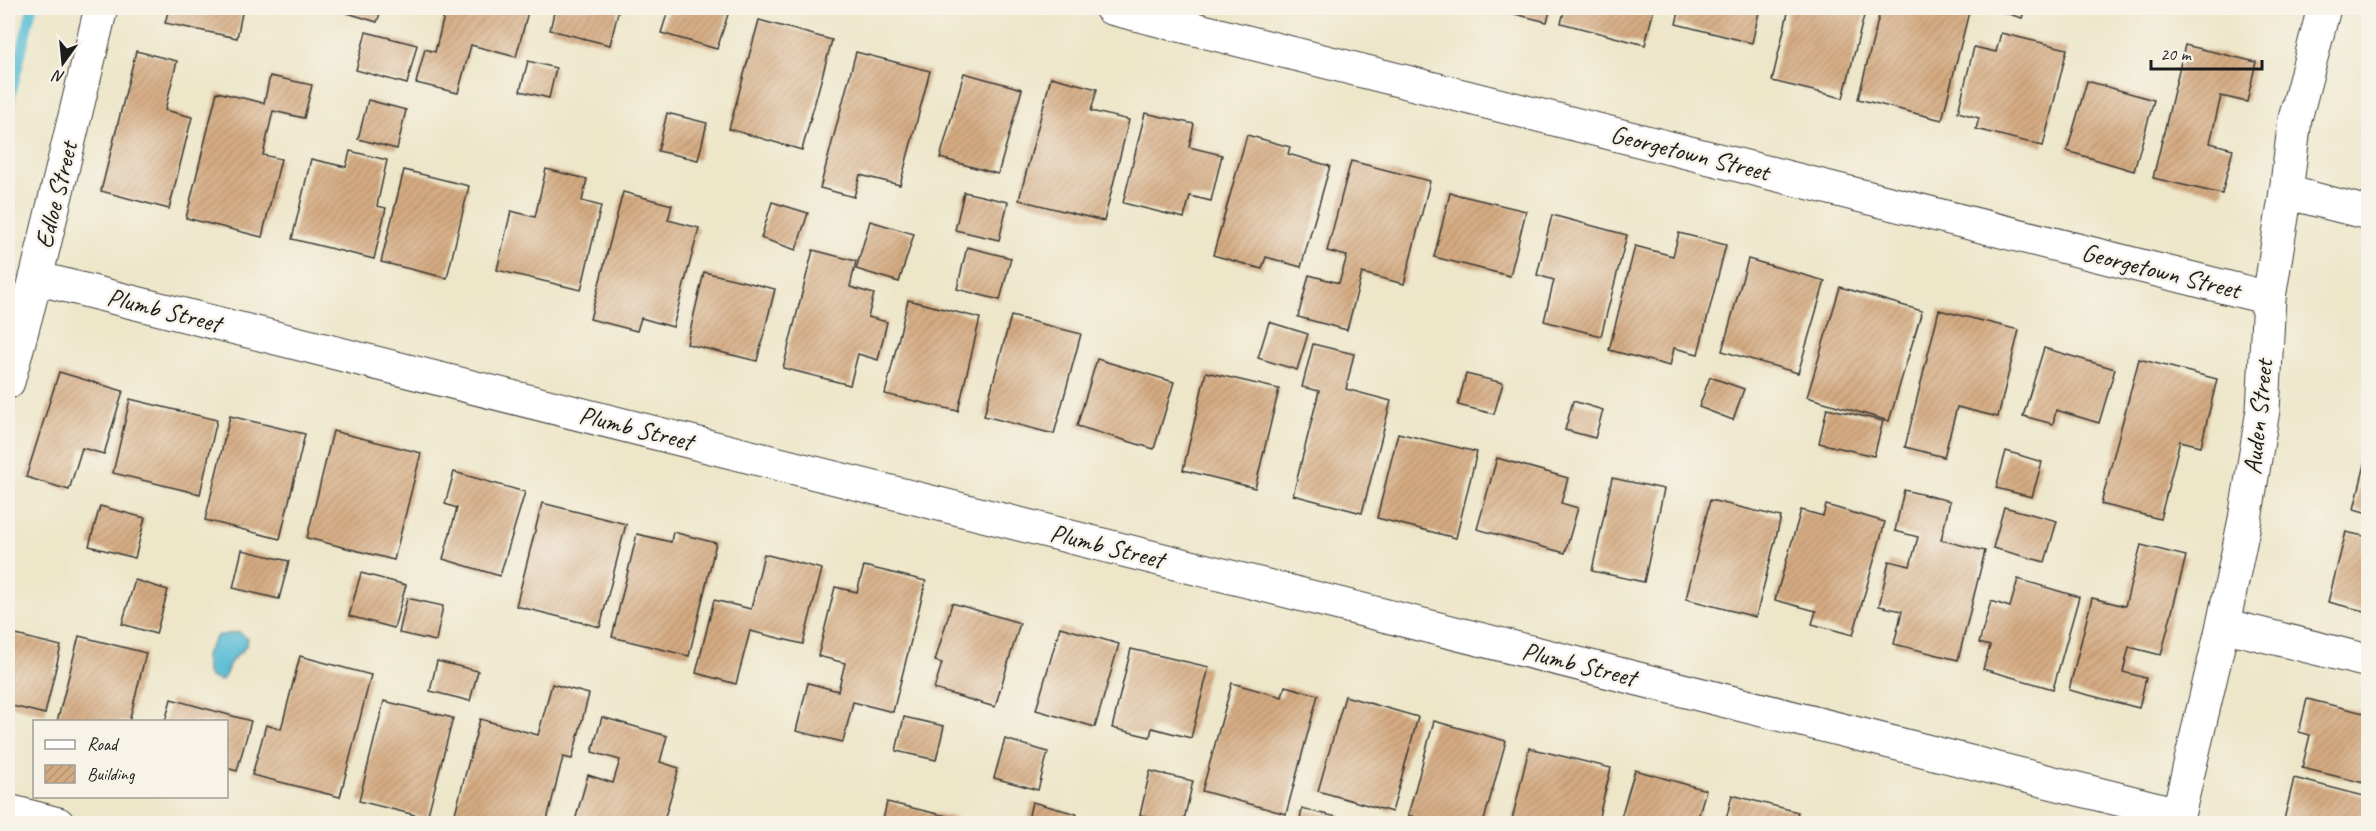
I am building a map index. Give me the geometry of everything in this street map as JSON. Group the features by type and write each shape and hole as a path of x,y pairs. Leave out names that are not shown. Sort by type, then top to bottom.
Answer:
{"street":[{"name":"Edloe Street","path":"8,382 36,278 101,8"},
{"name":"Georgetown Street","path":"1111,8 2269,298"},
{"name":"Auden Street","path":"2177,819 2223,625 2245,519 2263,410 2269,298 2295,119 2324,8"},
{"path":"2286,192 2368,213"},
{"name":"Plumb Street","path":"36,278 2177,819"},
{"path":"2223,625 2368,662"},
{"path":"8,811 58,824"}],"water":[{"path":"239,632 248,639 242,651 232,659 223,679 221,681 208,676 205,656 217,636"}],"building":[{"path":"169,8 243,8 237,38 165,23"},
{"path":"331,8 382,8 377,22"},
{"path":"446,8 529,8 516,57 471,45 458,93 416,83 425,49 435,52"},
{"path":"555,8 619,8 610,45 550,30"},
{"path":"669,8 730,8 717,49 661,33"},
{"path":"1491,8 1551,8 1547,22"},
{"path":"1565,8 1654,8 1645,45 1561,23"},
{"path":"1680,8 1760,8 1752,43 1676,24"},
{"path":"1789,8 1866,8 1843,98 1772,81"},
{"path":"1881,8 1970,8 1942,120 1858,99"},
{"path":"1989,8 2025,8 2022,18"},
{"path":"759,20 832,40 802,150 729,129"},
{"path":"366,32 417,45 407,84 356,70"},
{"path":"2001,33 2067,49 2043,146 1976,129 1979,118 1958,112 1974,47 1996,52"},
{"path":"2185,45 2256,62 2247,102 2221,96 2210,143 2233,149 2222,194 2153,178"},
{"path":"136,51 177,61 165,110 192,117 169,209 101,191"},
{"path":"856,52 930,71 900,185 860,175 854,197 820,188"},
{"path":"528,61 556,68 549,98 520,91"},
{"path":"964,73 1022,89 998,174 940,158"},
{"path":"270,76 312,85 304,118 273,111 263,155 281,159 262,237 186,218 217,92 264,103"},
{"path":"1051,77 1097,89 1091,111 1129,120 1104,221 1019,200"},
{"path":"2087,81 2154,100 2134,171 2067,151"},
{"path":"368,100 406,110 397,149 358,139"},
{"path":"667,113 707,123 698,160 658,151"},
{"path":"1145,113 1194,124 1189,147 1222,155 1211,201 1190,196 1184,218 1123,203"},
{"path":"1247,135 1290,147 1288,154 1330,166 1301,267 1266,257 1262,269 1213,255"},
{"path":"350,151 387,160 377,206 386,208 374,259 292,239 311,159 346,167"},
{"path":"1351,161 1430,181 1404,284 1362,273 1347,330 1298,317 1309,275 1339,283 1347,256 1327,251"},
{"path":"546,169 587,179 582,201 601,206 581,290 497,270 511,211 535,217"},
{"path":"404,170 469,186 447,278 381,262"},
{"path":"623,192 672,205 668,220 699,228 673,327 641,318 637,331 590,319"},
{"path":"964,192 1008,202 999,240 955,230"},
{"path":"1450,193 1526,211 1510,276 1434,257"},
{"path":"772,202 808,213 796,250 761,238"},
{"path":"1552,215 1627,235 1601,336 1544,321 1554,280 1537,275"},
{"path":"870,221 914,234 899,282 856,269"},
{"path":"1679,233 1726,245 1698,354 1674,348 1670,366 1609,350 1635,246 1673,256"},
{"path":"967,247 1011,258 1000,300 957,289"},
{"path":"813,250 856,261 850,287 874,294 868,317 887,322 878,360 858,354 850,385 783,368"},
{"path":"1748,259 1825,281 1798,373 1722,351"},
{"path":"704,272 775,289 757,361 687,344"},
{"path":"1840,287 1922,311 1889,421 1807,397"},
{"path":"908,300 980,318 958,411 885,394"},
{"path":"1939,310 2019,330 1998,417 1957,407 1944,457 1905,447"},
{"path":"1011,316 1081,334 1054,434 984,416"},
{"path":"1269,322 1308,334 1297,370 1258,358"},
{"path":"1313,344 1354,354 1346,389 1391,401 1362,513 1293,495 1319,391 1302,387"},
{"path":"2044,348 2115,369 2099,423 2056,410 2053,424 2023,416"},
{"path":"1097,359 1174,382 1154,449 1077,426"},
{"path":"2139,359 2217,379 2201,446 2180,441 2160,519 2101,504"},
{"path":"59,372 123,391 104,454 82,448 69,490 26,477"},
{"path":"1206,372 1279,389 1255,488 1183,470"},
{"path":"1466,374 1503,383 1494,414 1458,405"},
{"path":"1710,377 1744,389 1733,420 1699,407"},
{"path":"130,399 217,420 200,494 113,473"},
{"path":"1573,401 1603,410 1595,438 1565,430"},
{"path":"1827,408 1883,421 1874,456 1819,443"},
{"path":"230,416 305,434 280,539 205,520"},
{"path":"333,431 421,453 394,560 307,538"},
{"path":"1398,433 1477,452 1456,538 1377,518"},
{"path":"2006,451 2042,462 2032,497 1996,488"},
{"path":"2368,452 2368,513 2354,509"},
{"path":"1497,458 1568,478 1561,503 1578,508 1565,553 1477,529"},
{"path":"454,472 525,492 500,576 443,559 457,508 445,504"},
{"path":"1612,478 1664,489 1644,582 1592,571"},
{"path":"1904,490 1950,501 1941,540 1985,551 1958,660 1894,644 1902,611 1879,606 1889,561 1910,566 1918,537 1895,531"},
{"path":"1710,500 1781,517 1756,617 1686,599"},
{"path":"542,503 626,524 600,627 516,606"},
{"path":"1826,505 1885,522 1853,635 1812,624 1816,611 1775,600 1801,510 1823,516"},
{"path":"100,506 145,518 135,558 89,546"},
{"path":"2004,507 2057,521 2045,562 1993,548"},
{"path":"673,532 716,543 689,656 612,637 637,534 671,542"},
{"path":"2346,532 2368,537 2368,612 2328,602"},
{"path":"2141,545 2186,556 2161,655 2129,647 2123,672 2146,678 2139,708 2069,690 2092,598 2125,606"},
{"path":"242,550 289,561 279,599 233,588"},
{"path":"764,554 822,569 803,644 750,631 736,684 696,673 714,600 751,609"},
{"path":"864,566 926,581 893,712 853,702 843,742 796,731 808,683 838,691 845,663 818,656 835,587 857,592"},
{"path":"361,573 406,585 394,628 349,616"},
{"path":"2018,579 2079,597 2053,689 1983,669 1990,646 1979,643 1991,601 2010,607"},
{"path":"135,580 168,590 156,634 122,624"},
{"path":"407,598 443,606 436,641 399,633"},
{"path":"952,603 1020,623 995,707 934,689 942,663 935,661"},
{"path":"1060,627 1119,644 1095,727 1036,710"},
{"path":"8,633 61,646 45,714 8,705"},
{"path":"79,636 146,653 129,720 58,720"},
{"path":"1131,649 1209,667 1191,738 1152,728 1150,737 1112,728"},
{"path":"300,656 371,675 340,797 252,775 266,725 281,729"},
{"path":"437,661 478,671 470,701 430,691"},
{"path":"1232,683 1282,697 1285,686 1318,695 1286,814 1202,791"},
{"path":"552,684 589,694 572,759 563,757 546,824 463,824 453,821 480,719 538,735"},
{"path":"1345,696 1418,717 1392,812 1318,791"},
{"path":"171,699 251,721 237,771 228,769 228,720 166,720"},
{"path":"2307,699 2368,714 2368,784 2302,768 2310,735 2299,732"},
{"path":"384,701 453,718 427,818 359,801"},
{"path":"602,717 667,736 660,762 679,768 663,824 574,824 588,775 613,783 620,760 592,752"},
{"path":"904,717 944,726 936,760 896,751"},
{"path":"1434,721 1506,741 1483,824 1437,824 1408,815"},
{"path":"1005,739 1048,752 1038,790 994,778"},
{"path":"1529,748 1611,768 1597,824 1511,824"},
{"path":"1635,770 1706,790 1696,824 1619,824"},
{"path":"1150,771 1193,781 1183,824 1140,815"},
{"path":"2294,778 2368,797 2368,824 2283,824"},
{"path":"1732,795 1798,812 1795,824 1725,824"},
{"path":"887,802 968,821 968,824 882,824"},
{"path":"1032,802 1077,814 1075,824 1027,824"},
{"path":"1302,809 1337,817 1335,824 1299,824"}],"waterway":[{"path":"8,107 32,8"}]}
